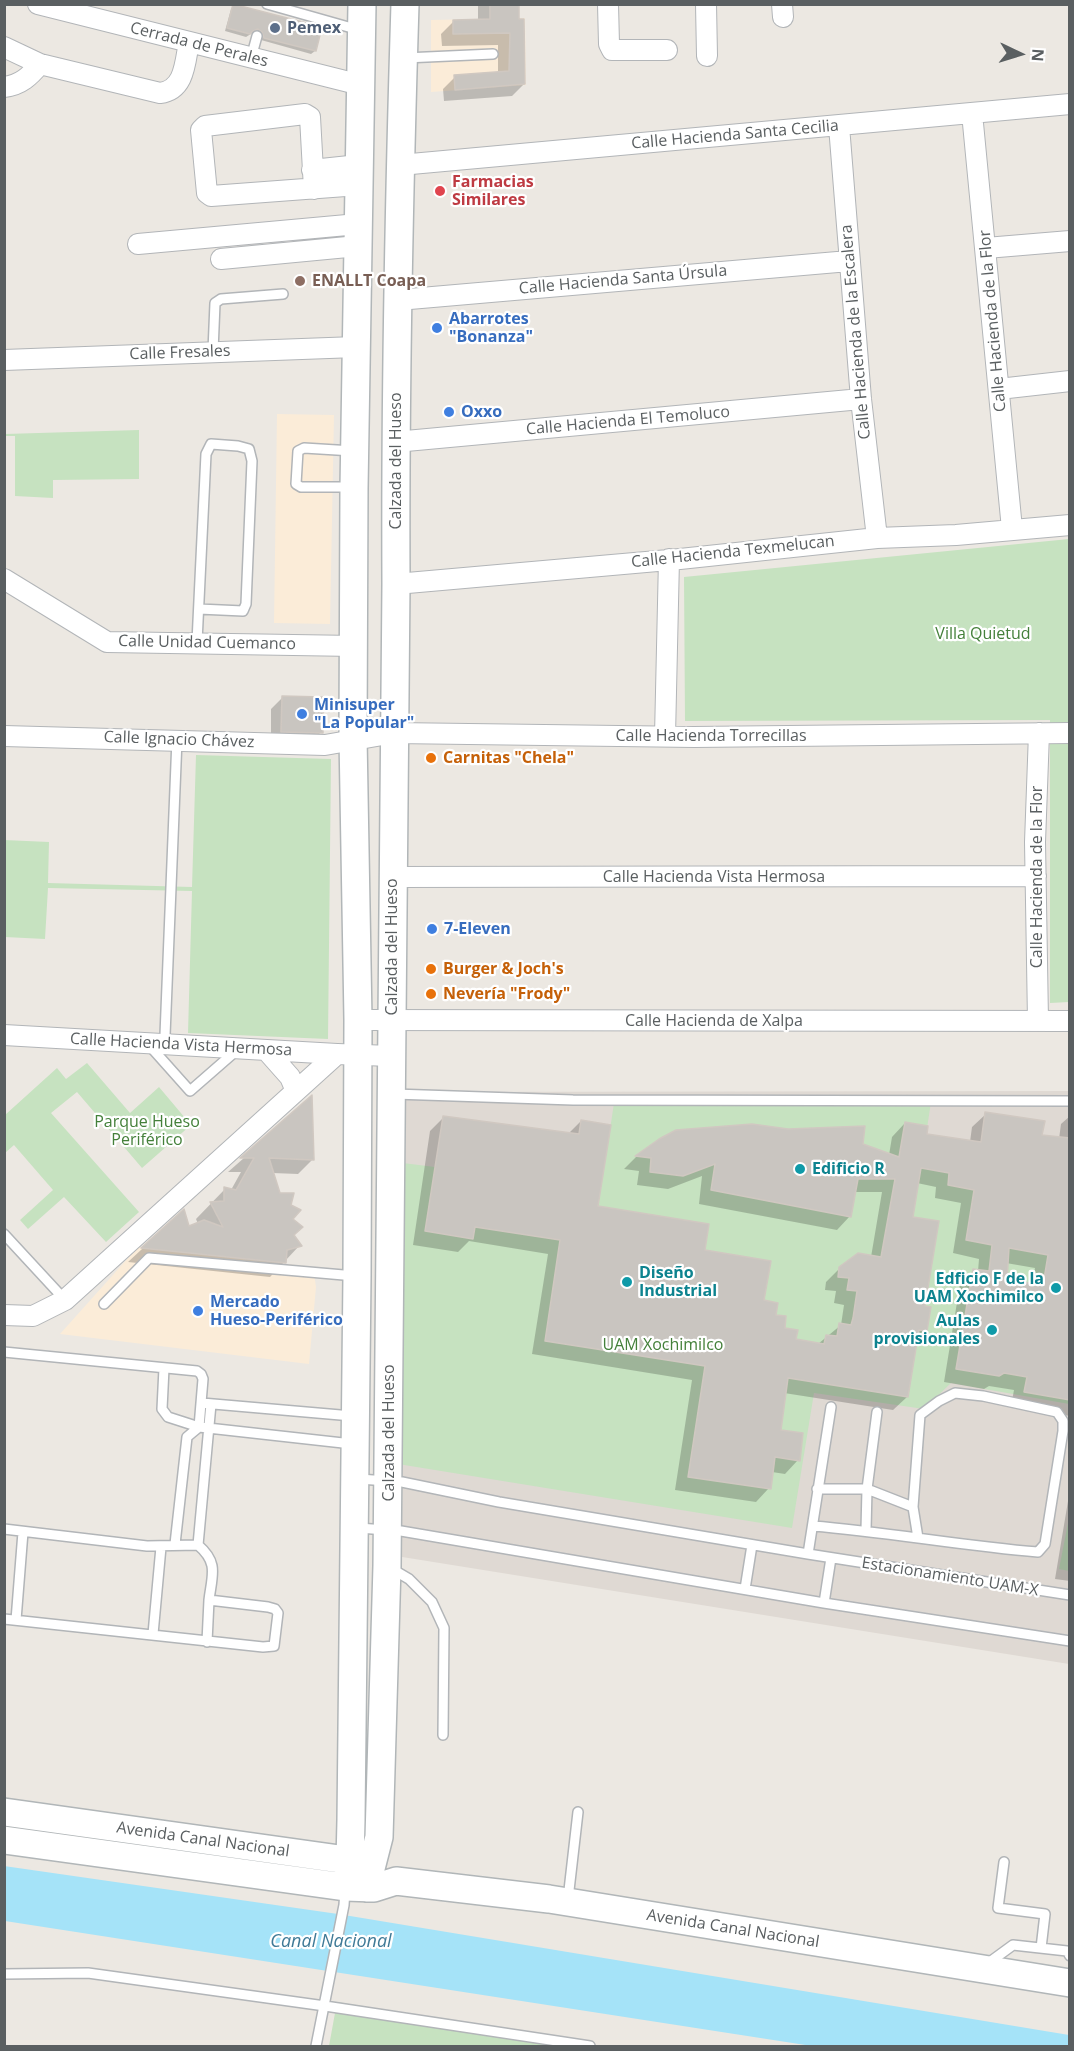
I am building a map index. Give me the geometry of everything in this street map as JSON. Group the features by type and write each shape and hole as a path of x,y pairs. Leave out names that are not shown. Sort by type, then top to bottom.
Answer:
{"main road":[{"name":"Calzada del Hueso","path":"353,1886 379,1837 387,1566 396,584 395,442 405,4"},
{"name":"Calzada del Hueso","path":"353,1886 351,1820 357,1276 348,1055 358,1020 354,740 354,488 362,17"},
{"name":"Avenida Canal Nacional","path":"4,1812 300,1854 353,1886"},
{"path":"300,1854 311,1853 333,1844 351,1820"},
{"name":"Avenida Canal Nacional","path":"4,1840 353,1886 396,1881 568,1902 1070,1983"}],"street":[{"name":"Cerrada de Perales","path":"38,4 361,86"},
{"path":"608,4 609,44 612,51 667,50"},
{"path":"706,4 707,56"},
{"path":"4,47 40,64 154,92 165,92 170,91 179,83 189,42"},
{"path":"4,87 14,86 27,78 40,64"},
{"name":"Calle Hacienda Santa Cecilia","path":"400,165 1070,104"},
{"name":"Calle Hacienda de la Flor","path":"972,113 1012,529"},
{"path":"313,179 310,117 305,114 205,126 201,130 207,193 212,196 313,179 359,175"},
{"name":"Calle Hacienda de la Escalera","path":"838,126 861,399 877,538"},
{"path":"138,244 358,235"},
{"path":"221,259 358,235"},
{"path":"986,248 1070,241"},
{"name":"Calle Hacienda Santa Úrsula","path":"398,300 849,261"},
{"name":"Calle Fresales","path":"4,360 356,347"},
{"path":"999,388 1070,381"},
{"name":"Calle Hacienda El Temoluco","path":"395,442 861,399"},
{"name":"Calle Hacienda Texmelucan","path":"396,584 877,538 956,535 1070,525"},
{"path":"664,736 669,559"},
{"name":"Calle Unidad Cuemanco","path":"4,579 107,642 354,646"},
{"name":"Calle Hacienda de la Flor","path":"1038,1022 1036,876 1039,733"},
{"name":"Calle Hacienda Torrecillas","path":"354,740 394,734 664,736 1070,733"},
{"name":"Calle Ignacio Chávez","path":"4,736 177,739 325,745 354,740"},
{"name":"Calle Hacienda Vista Hermosa","path":"392,877 1036,876"},
{"name":"Calle Hacienda de Xalpa","path":"358,1020 1070,1022"},
{"name":"Calle Hacienda Vista Hermosa","path":"4,1035 157,1039 239,1049 391,1056"},
{"path":"267,1051 290,1077 296,1091"},
{"path":"5,1314 33,1317 65,1300 296,1091 348,1055"}],"lane":[{"path":"265,7 362,17"},
{"path":"251,58 257,36"},
{"path":"403,58 493,54"},
{"path":"213,351 215,303 221,299 283,294"},
{"path":"197,642 206,454 211,444 249,449 252,461 246,604 243,611 199,609"},
{"path":"354,488 301,487 296,483 298,451 304,448 356,451"},
{"path":"177,739 157,1039 190,1091 239,1049"},
{"path":"391,1094 573,1100 1070,1101"},
{"path":"4,1234 65,1300"},
{"path":"104,1304 149,1258 357,1276"},
{"path":"4,1352 197,1371 201,1374 206,1403 198,1545"},
{"path":"164,1368 162,1409 168,1417 204,1427 355,1444"},
{"name":"Estacionamiento UAM-X","path":"813,1526 866,1530 918,1538 1004,1549 1038,1551 1045,1545 1063,1431 1063,1420 1057,1412 983,1396 955,1393 920,1415 913,1507 918,1538"},
{"path":"206,1403 356,1416"},
{"path":"808,1554 831,1407"},
{"name":"Estacionamiento UAM-X","path":"866,1530 867,1489 877,1412"},
{"path":"175,1544 188,1437 204,1427"},
{"path":"355,1478 388,1480 499,1502 752,1545 745,1589"},
{"path":"818,1489 867,1489 913,1507"},
{"path":"354,1528 388,1529 824,1603 1070,1641"},
{"path":"4,1529 161,1547 175,1544 198,1545 207,1553 213,1564 207,1642"},
{"path":"16,1620 23,1532"},
{"name":"Estacionamiento UAM-X","path":"752,1545 1070,1595"},
{"path":"153,1634 161,1547"},
{"path":"824,1603 831,1558"},
{"path":"387,1566 409,1579 432,1602 444,1628 442,1735"},
{"path":"4,1618 207,1642 274,1646 278,1613 275,1609 268,1606 210,1600"},
{"path":"568,1902 578,1812"},
{"path":"1004,1862 998,1908 1045,1914 1041,1948"},
{"path":"316,2046 353,1886"},
{"path":"980,1969 1013,1945 1067,1951 1070,1956"},
{"path":"4,1974 88,1973 590,2046"}],"shaded area":[{"path":"525,18 526,85 431,92 431,20"},
{"path":"277,414 334,415 330,624 274,623"},
{"path":"1069,1091 1069,1664 396,1556 404,1092"},
{"name":"Mercado Hueso-Periférico","path":"138,1247 313,1267 316,1287 309,1364 60,1334"}],"green space":[{"path":"139,430 139,479 53,480 53,498 15,496 15,436 5,436 5,434"},
{"name":"Villa Quietud","path":"1069,539 1069,1002 1050,1003 1050,720 685,721 684,577"},
{"path":"196,755 331,759 328,1039 188,1033 192,891 48,888 45,939 5,937 4,840 49,842 48,883 192,887"},
{"name":"Parque Hueso Periférico","path":"87,1063 130,1113 159,1087 191,1125 142,1168 77,1092 51,1113 139,1212 106,1242 64,1197 28,1229 20,1220 53,1190 14,1145 5,1153 5,1115 57,1068 66,1079"},
{"name":"UAM Xochimilco","path":"931,1102 921,1168 949,1173 948,1185 974,1190 966,1240 992,1245 1008,1256 1009,1248 1031,1252 1069,1210 1069,1404 951,1383 924,1409 814,1393 792,1528 398,1464 403,1163 435,1167 426,1231 472,1239 475,1227 546,1238 601,1189 614,1103"},
{"path":"1069,1518 1069,1571 1059,1569"},
{"path":"337,2002 602,2046 329,2046"}],"water":[{"name":"Canal Nacional","path":"4,1866 338,1914 1069,2035 1069,2046 812,2046 5,1921"}],"building":[{"name":"Pemex","path":"233,4 322,27 316,51 264,38 258,29 250,34 227,28"},
{"path":"490,4 519,4 519,19 524,19 525,84 455,90 454,75 509,71 510,33 453,34 453,20 490,19"},
{"name":"Minisuper \"La Popular\"","path":"282,696 323,697 323,733 281,732"},
{"path":"312,1095 314,1160 269,1158 280,1193 294,1193 291,1205 301,1210 293,1219 303,1227 294,1235 302,1246 287,1250 286,1263 141,1248 184,1209 189,1226 204,1220 223,1227 210,1202 224,1201 224,1187 236,1190 254,1158 240,1158"},
{"path":"985,1112 1045,1121 1042,1135 1070,1138 1070,1400 1024,1392 1027,1377 1004,1373 999,1376 956,1369 973,1269 989,1271 992,1245 966,1240 974,1190 948,1185 949,1173 921,1168 913,1217 939,1221 925,1306 931,1307 927,1331 919,1330 908,1397 788,1378 781,1430 803,1433 800,1461 775,1457 771,1489 688,1477 705,1366 545,1341 560,1240 475,1227 473,1239 425,1231 443,1116 579,1134 581,1120 611,1125 598,1206 709,1224 705,1250 771,1261 764,1300 778,1303 776,1315 786,1316 785,1328 798,1330 796,1339 824,1344 826,1335 837,1336 839,1323 851,1325 853,1318 857,1291 847,1290 849,1278 838,1277 839,1267 858,1253 881,1257 895,1179 858,1179 851,1217 711,1190 715,1164 683,1176 650,1172 651,1158 635,1156 676,1130 752,1124 788,1129 865,1126 863,1144 899,1157 905,1122 928,1126 927,1134 981,1142","holes":["1009,1248 1048,1255 1043,1285 1007,1280"]}],"place":[{"name":"Pemex","path":"275,28"},
{"name":"Farmacias Similares","path":"440,191"},
{"name":"ENALLT Coapa","path":"300,281"},
{"name":"Abarrotes \"Bonanza\"","path":"437,328"},
{"name":"Oxxo","path":"449,412"},
{"name":"Minisuper \"La Popular\"","path":"302,714"},
{"name":"Carnitas \"Chela\"","path":"431,758"},
{"name":"7-Eleven","path":"432,929"},
{"name":"Burger & Joch's","path":"431,969"},
{"name":"Nevería \"Frody\"","path":"431,994"},
{"name":"Edificio R","path":"800,1169"},
{"name":"Diseño Industrial","path":"627,1282"},
{"name":"Edficio F de la UAM Xochimilco","path":"1056,1288"},
{"name":"Mercado Hueso-Periférico","path":"198,1311"},
{"name":"Aulas provisionales","path":"992,1330"}]}
